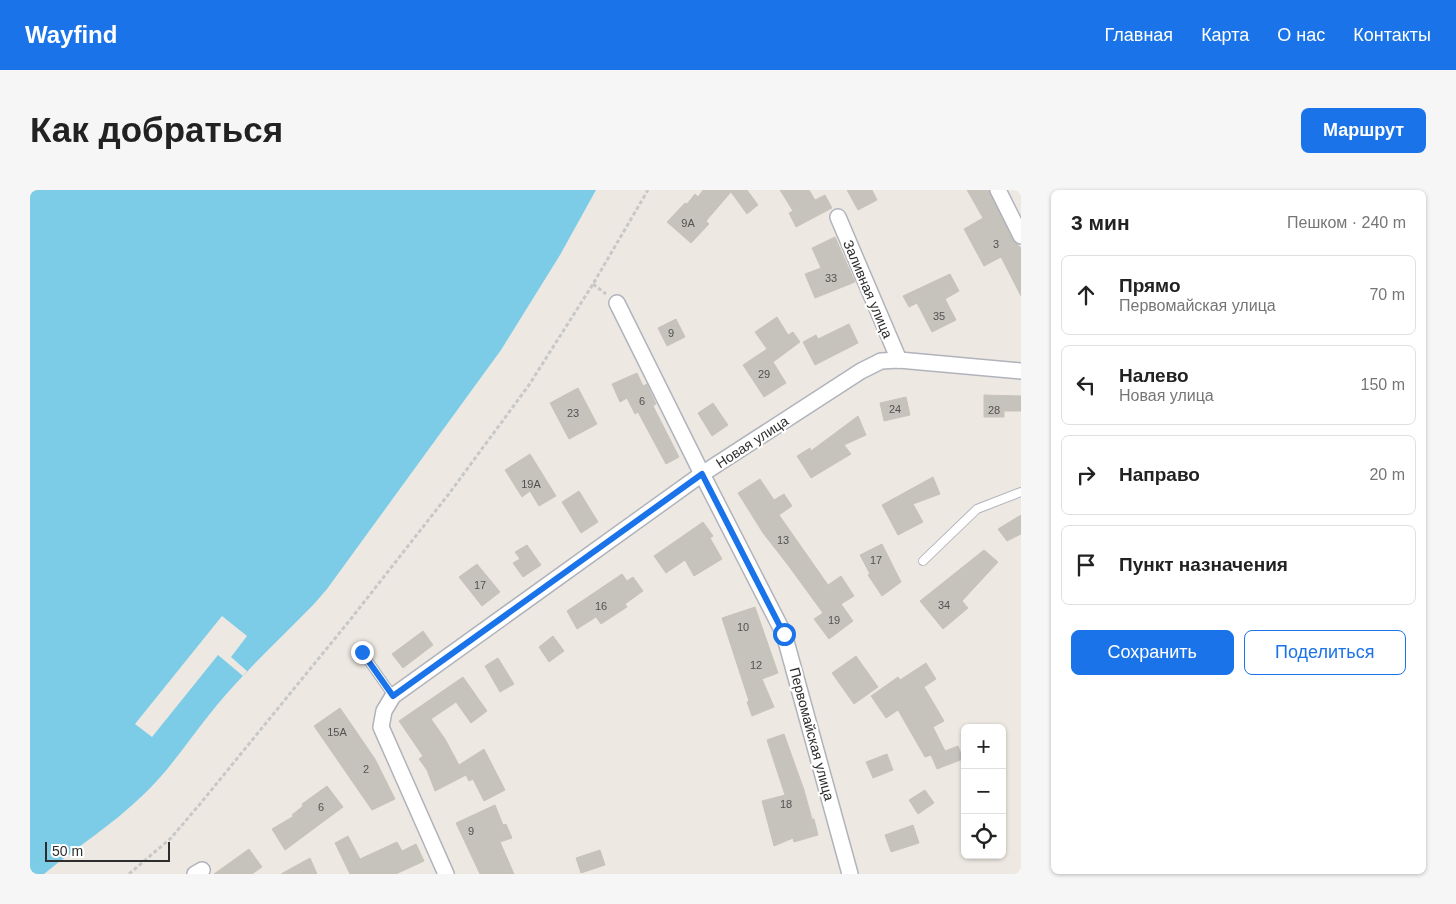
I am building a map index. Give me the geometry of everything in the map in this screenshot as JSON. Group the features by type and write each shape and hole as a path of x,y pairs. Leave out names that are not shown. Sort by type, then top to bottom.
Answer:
{"street":[{"path":"998,190 1021,236"},
{"name":"Заливная улица","path":"838,217 899,360"},
{"name":"Первомайская улица","path":"617,303 784,634 850,874"},
{"name":"Новая улица","path":"446,874 381,727 384,711 393,696 702,474 861,371 881,361 899,360 1021,371"}],"lane":[{"path":"923,561 978,509 1021,492"},
{"path":"362,652 393,696"}],"path":[{"path":"129,874 171,838 200,804 350,620 448,495 529,384 593,284 648,190"}],"water":[{"path":"30,190 596,190 560,255 501,350 327,589 228,692 153,786 119,817 44,874 30,874"}],"pier":[{"path":"222,616 247,636 231,657 247,671 243,676 218,655 152,737 135,724"}],"building":[{"path":"703,190 747,190 758,205 747,214 731,192 706,221 709,224 691,243 667,222 695,194 698,197"},
{"path":"780,190 809,190 815,200 825,195 832,208 796,227 789,213 793,211"},
{"path":"847,190 872,190 877,200 858,210"},
{"path":"967,190 989,190 1013,240 1021,248 1021,296 1001,257 984,266 964,229 983,218"},
{"path":"835,237 855,282 815,298 805,274 821,268 812,248"},
{"path":"950,274 959,291 945,299 956,320 932,332 917,303 909,307 903,296"},
{"path":"777,317 788,335 793,332 800,342 773,362 786,383 764,397 743,365 767,349 755,332"},
{"path":"676,319 685,337 667,346 658,328"},
{"path":"849,324 858,343 815,365 803,342 816,335 818,339"},
{"path":"637,373 643,386 647,384 656,404 653,406 679,457 666,464 638,412 635,414 627,398 620,402 612,384"},
{"path":"578,388 597,424 569,439 550,403"},
{"path":"984,395 1021,396 1021,411 1004,411 1004,417 984,417"},
{"path":"906,397 910,415 884,421 880,403"},
{"path":"713,403 728,425 712,436 698,413"},
{"path":"858,416 866,435 844,445 851,454 811,478 797,456 810,448 811,451"},
{"path":"530,454 556,496 539,506 530,491 522,497 505,470"},
{"path":"933,477 940,494 913,504 923,522 898,535 882,505"},
{"path":"760,479 774,500 784,494 792,506 779,515 828,585 841,576 854,596 841,604 853,621 829,639 814,619 823,613 763,533 738,493"},
{"path":"579,491 598,522 581,533 562,502"},
{"path":"1021,515 1021,534 1007,541 998,529"},
{"path":"703,522 713,536 710,538 722,559 694,576 685,560 666,573 654,556"},
{"path":"882,544 901,582 882,596 868,575 870,574 860,555"},
{"path":"527,545 541,565 523,577 513,563 520,559 515,552"},
{"path":"984,550 998,562 962,601 968,608 943,629 920,601"},
{"path":"477,564 500,592 482,606 459,577"},
{"path":"622,574 627,581 633,577 643,591 625,604 627,607 601,624 596,617 577,629 567,611"},
{"path":"755,607 778,673 762,679 774,707 752,716 747,702 749,701 722,618"},
{"path":"423,631 433,645 403,668 392,654"},
{"path":"553,636 564,651 549,662 539,647"},
{"path":"856,656 878,687 854,704 832,673"},
{"path":"498,658 514,684 500,692 485,666"},
{"path":"926,663 936,679 924,687 944,721 933,727 945,751 958,746 961,760 937,769 931,755 925,757 898,710 886,718 871,696 898,677 900,680"},
{"path":"463,677 487,711 471,723 456,702 431,719 445,739 459,765 484,749 505,790 484,801 473,779 469,781 466,775 435,791 427,770 419,759 423,756 399,721"},
{"path":"340,708 375,759 395,799 372,810 314,726"},
{"path":"784,734 818,835 794,842 793,838 774,846 762,801 785,795 767,740"},
{"path":"887,754 893,770 873,778 866,762"},
{"path":"327,786 343,807 285,850 272,829 294,816 292,815 303,806 302,804"},
{"path":"925,790 934,803 918,814 909,800"},
{"path":"495,805 503,825 506,824 512,838 500,842 514,874 480,874 456,823"},
{"path":"913,825 919,843 891,852 885,835"},
{"path":"348,836 360,859 397,842 402,851 416,844 424,861 396,874 350,874 335,843"},
{"path":"249,849 262,867 252,874 214,874"},
{"path":"600,850 605,865 581,873 576,858"},
{"path":"310,858 317,874 281,874"}],"route":[{"path":"362,652 393,696 702,474 784,634"}]}
